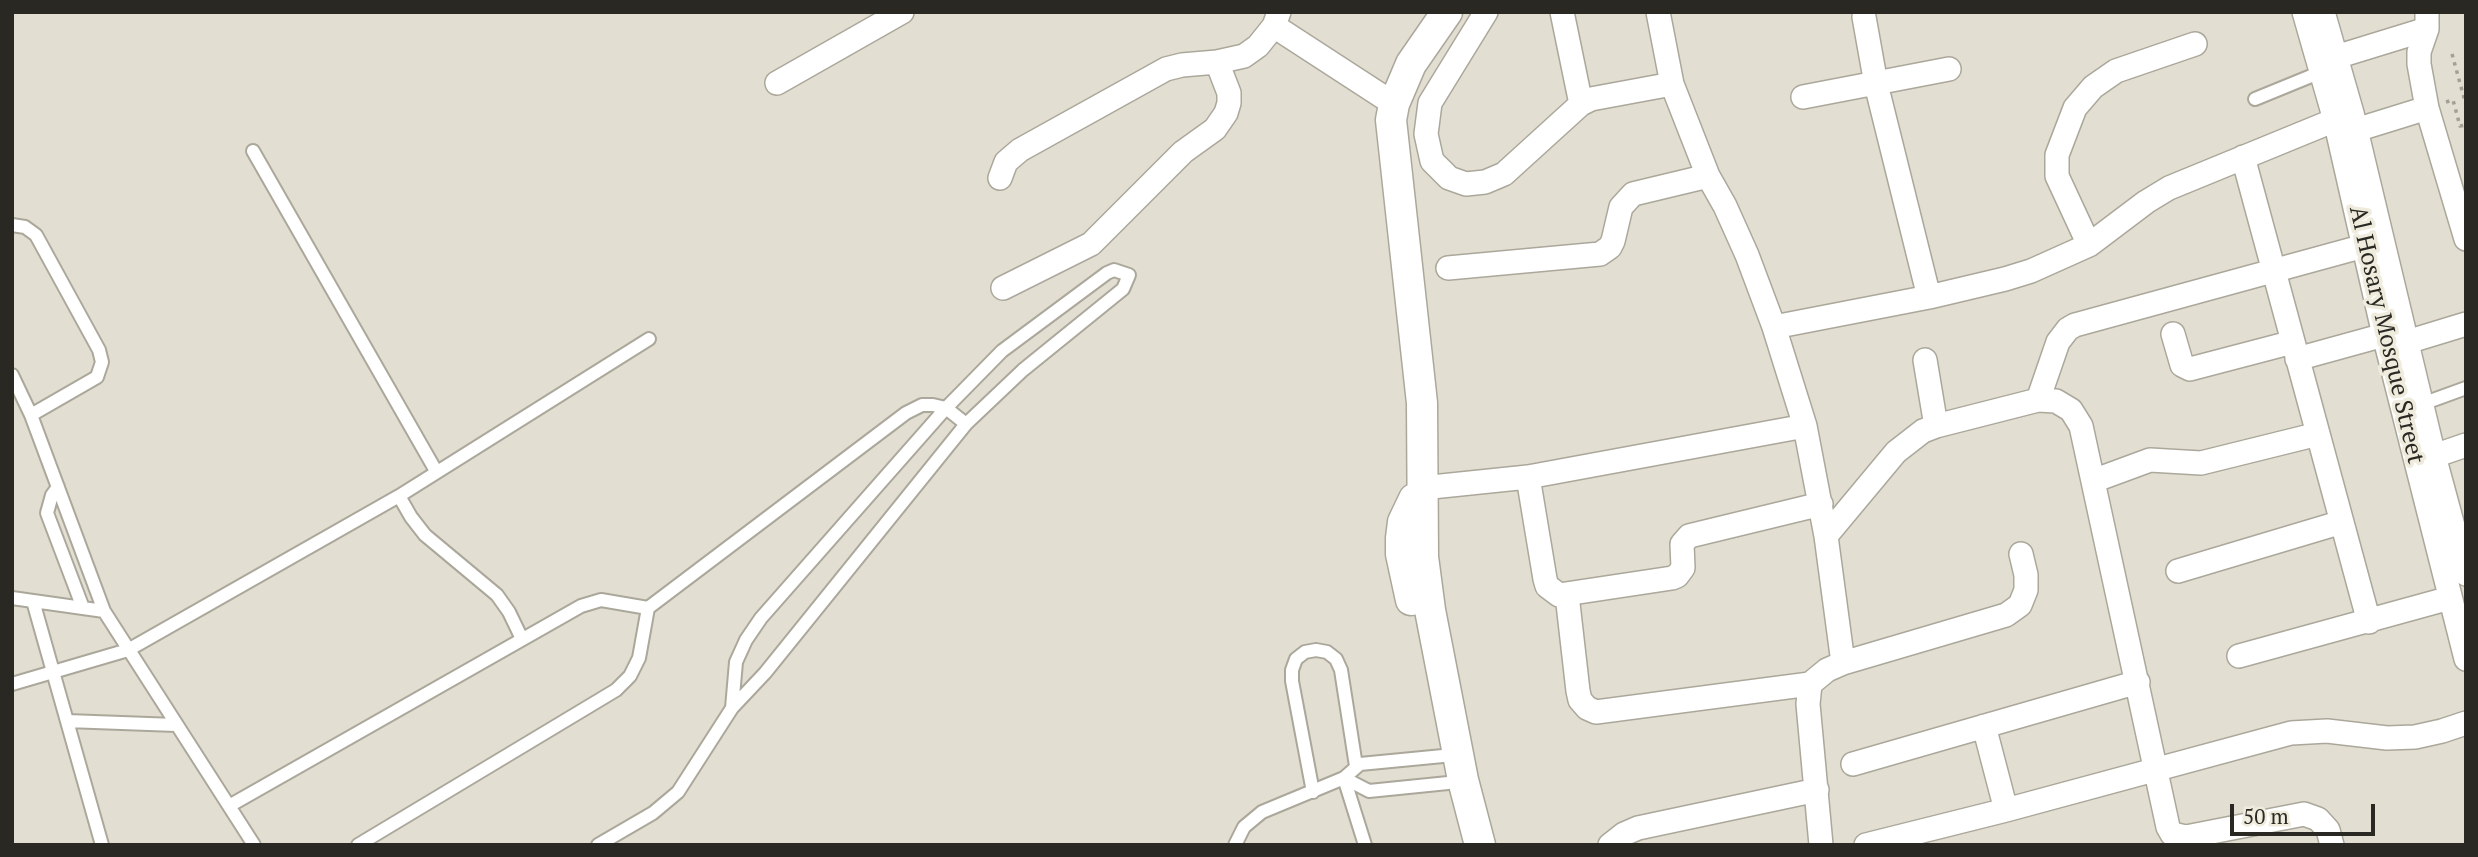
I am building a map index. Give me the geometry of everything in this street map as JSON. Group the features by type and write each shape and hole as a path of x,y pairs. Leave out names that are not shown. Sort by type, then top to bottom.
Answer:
{"street":[{"path":"777,83 902,12"},
{"path":"1447,12 1411,64 1394,104 1391,120 1422,403 1422,488 1403,522 1401,554 1451,773 1463,845"},
{"path":"1486,12 1430,103 1426,134 1432,160 1449,178 1466,184 1485,182 1504,174 1581,104 1600,96 1672,84"},
{"path":"1562,12 1581,104"},
{"path":"1658,12 1672,84 1707,176 1736,229 1774,327 1805,426 1821,504 1843,663"},
{"name":"Al Hosary Mosque Street","path":"2304,12 2328,65 2348,121 2466,574"},
{"name":"Al Hosary Mosque Street","path":"2323,12 2328,65"},
{"path":"1864,17 1876,84 1929,297"},
{"path":"1000,178 1006,162 1020,150 1153,76 1182,65 1244,56 1258,46 1276,19 1394,104"},
{"path":"2328,65 2427,21"},
{"path":"2427,21 2419,64 2427,108 2466,239"},
{"path":"2089,245 2057,176 2057,155 2075,108 2093,87 2116,71 2195,44"},
{"path":"1003,288 1091,244 1183,152 1215,129 1229,103 1229,93 1217,62"},
{"path":"1803,97 1949,69"},
{"path":"1774,327 1929,297 2018,275 2058,261 2089,245 2169,188 2243,156 2348,121 2427,108"},
{"name":"Al Hosary Mosque Street","path":"2348,121 2364,246 2466,659"},
{"path":"2243,156 2369,622"},
{"path":"1448,268 1600,254 1610,247 1621,207 1633,194 1707,176"},
{"path":"2038,400 2058,342 2062,335 2075,325 2364,246"},
{"path":"2407,342 2466,324"},
{"path":"2173,334 2182,365 2190,369 2384,335"},
{"path":"1925,360 1936,426"},
{"path":"1826,536 1896,452 1909,441 1936,426 2038,400 2056,401 2071,410 2081,426 2168,827 2172,834 2179,837 2304,814 2318,819 2328,830 2332,845"},
{"path":"1422,488 1528,477 1805,426"},
{"path":"2093,481 2150,460 2201,463 2318,434"},
{"path":"2434,456 2466,445"},
{"path":"1528,477 1547,586 1559,595 1677,576 1683,568 1682,544 1689,536 1821,504"},
{"path":"2178,570 2342,522"},
{"path":"1567,595 1580,700 1587,708 1596,712 1810,684 1827,670 1843,663 2006,615 2020,605 2026,590 2021,554"},
{"path":"2239,656 2450,598"},
{"path":"1853,764 2138,682"},
{"path":"1810,684 1808,704 1821,845"},
{"path":"1866,845 2301,732 2327,731 2387,738 2415,737 2442,732 2466,723"},
{"path":"1984,726 2006,810"},
{"path":"1451,773 1480,845"},
{"path":"1610,845 1623,834 1638,828 1817,790"}],"lane":[{"path":"2255,99 2328,65"},
{"path":"253,151 436,471"},
{"path":"12,225 25,227 36,235 99,350 102,362 97,377 31,415"},
{"path":"598,845 653,813 678,792 732,708 765,673 966,425 1023,370 1123,289 1129,275 1114,270 1107,273 1002,351 946,408 761,618 737,662 732,708"},
{"path":"12,684 128,650 399,496 649,339"},
{"path":"12,375 31,415 104,611 254,845"},
{"path":"2422,404 2466,388"},
{"path":"358,845 616,690 630,676 639,658 648,608 906,413 922,405 946,408 966,425"},
{"path":"58,487 52,495 47,513 83,608"},
{"path":"399,496 425,534 497,594 522,639"},
{"path":"12,598 104,611"},
{"path":"229,806 581,606 601,600 648,608"},
{"path":"33,601 102,845"},
{"path":"1313,792 1292,681 1296,659 1305,652 1328,652 1336,659 1341,670 1356,766"},
{"path":"67,721 176,725"},
{"path":"1235,845 1244,827 1262,812 1343,778 1356,766 1365,763 1451,773"},
{"path":"1343,778 1368,791 1451,773"},
{"path":"1343,778 1365,845"}],"path":[{"path":"2452,54 2465,102"}]}
